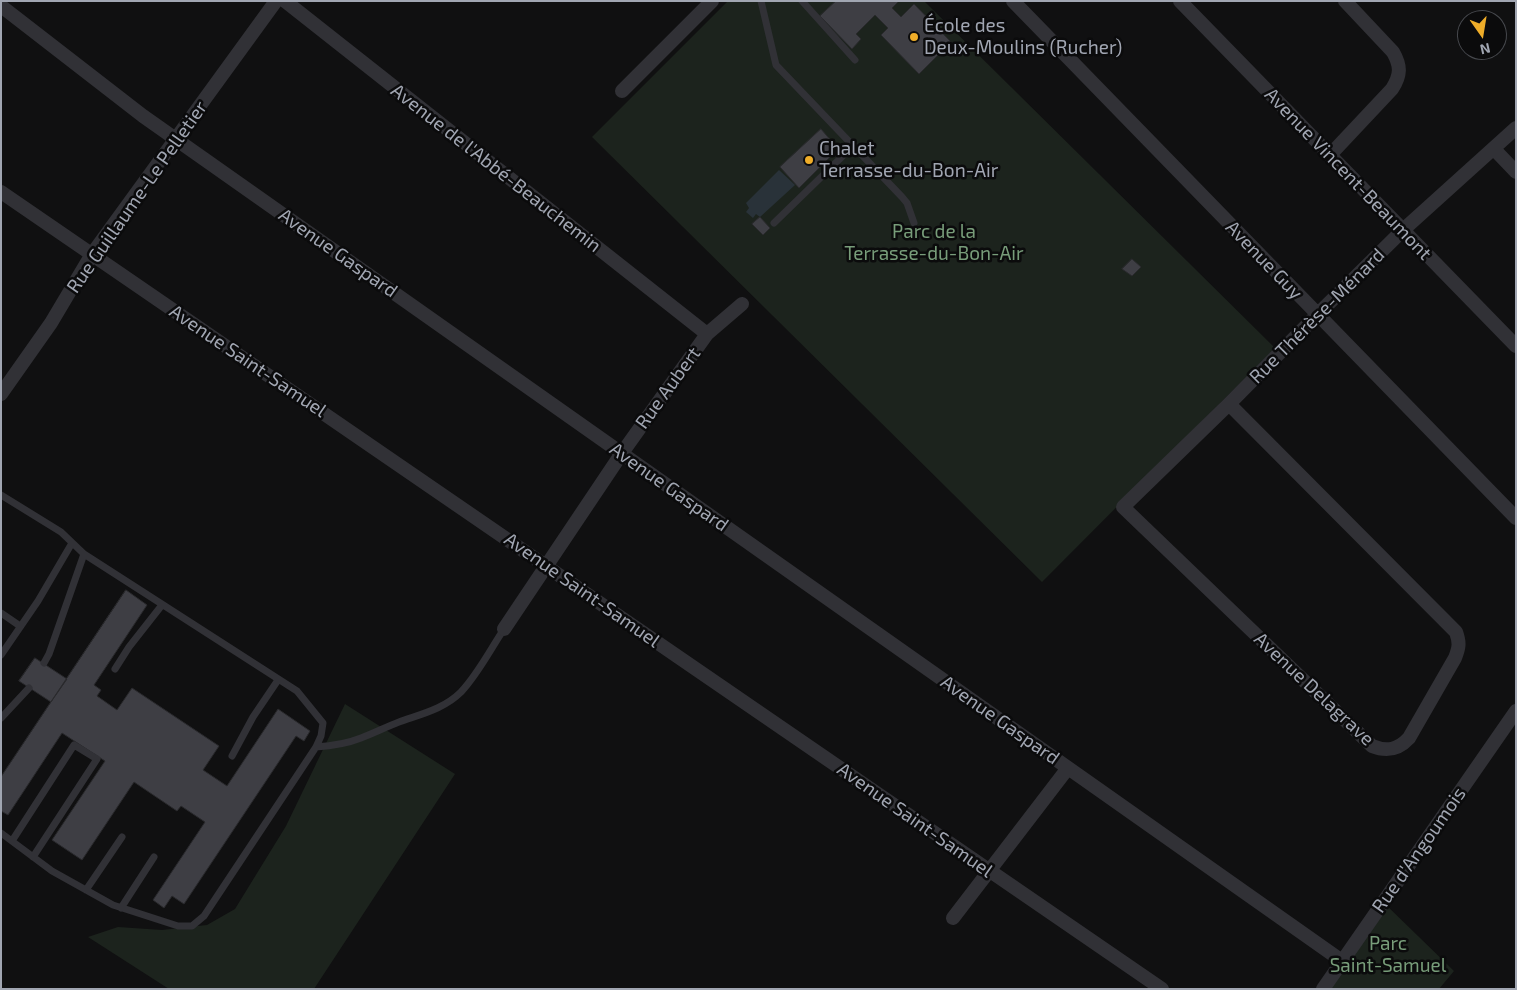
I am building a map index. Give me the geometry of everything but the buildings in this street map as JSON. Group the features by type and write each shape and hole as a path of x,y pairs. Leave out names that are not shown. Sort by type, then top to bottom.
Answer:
{"street":[{"name":"Rue Guillaume-Le Pelletier","path":"1,394 51,323 92,254 276,1"},
{"name":"Avenue de l'Abbé-Beauchemin","path":"285,1 707,334"},
{"path":"622,90 712,1"},
{"name":"Avenue Guy","path":"1013,1 1316,315 1516,518"},
{"name":"Avenue Vincent-Beaumont","path":"1180,1 1516,346"},
{"path":"1330,155 1392,89 1398,79 1400,69 1393,52 1345,1"},
{"name":"Avenue Gaspard","path":"1,6 143,116 1342,961"},
{"name":"Rue Thérèse-Ménard","path":"1123,507 1403,230 1516,128"},
{"path":"1494,149 1516,172"},
{"name":"Avenue Saint-Samuel","path":"1,192 1162,989"},
{"name":"Rue Aubert","path":"504,629 622,453 707,334 742,304"},
{"name":"Avenue Delagrave","path":"1123,507 1372,746 1382,750 1392,750 1402,745 1409,738 1459,649 1456,632 1229,404"},
{"name":"Rue d'Angoumois","path":"1323,989 1516,712"},
{"path":"953,918 1068,768"}],"lane":[{"path":"761,1 776,65 902,197 907,203 914,223"},
{"path":"802,1 855,60"},
{"path":"774,223 854,145"},
{"path":"1,495 61,532 84,554 297,691 324,723 316,748 204,916 192,926 178,926 113,905 52,871 1,833"},
{"path":"1,655 38,601 72,543"},
{"path":"44,663 50,654 84,554"},
{"path":"115,669 128,647 162,605"},
{"path":"1,613 20,626"},
{"path":"316,748 360,739 399,722 428,713 445,704 460,693 472,678 504,629"},
{"path":"232,756 253,717 278,680"},
{"path":"1,718 29,688"},
{"path":"12,840 74,745 97,759 33,856"},
{"path":"86,890 122,837"},
{"path":"121,908 154,857"}],"green space":[{"name":"Parc de la Terrasse-du-Bon-Air","path":"728,1 924,1 1275,348 1042,582 592,137"},
{"path":"345,704 455,774 314,989 169,989 88,937 118,927 162,930 207,925 235,909 286,826"},
{"name":"Parc Saint-Samuel","path":"1383,902 1454,971 1439,989 1324,989"}],"shaded area":[{"path":"779,170 795,185 760,217 756,214 753,218 746,212 749,208 746,203"}],"place":[{"name":"École des Deux-Moulins (Rucher)","path":"914,37"},
{"name":"Chalet Terrasse-du-Bon-Air","path":"809,160"}]}
